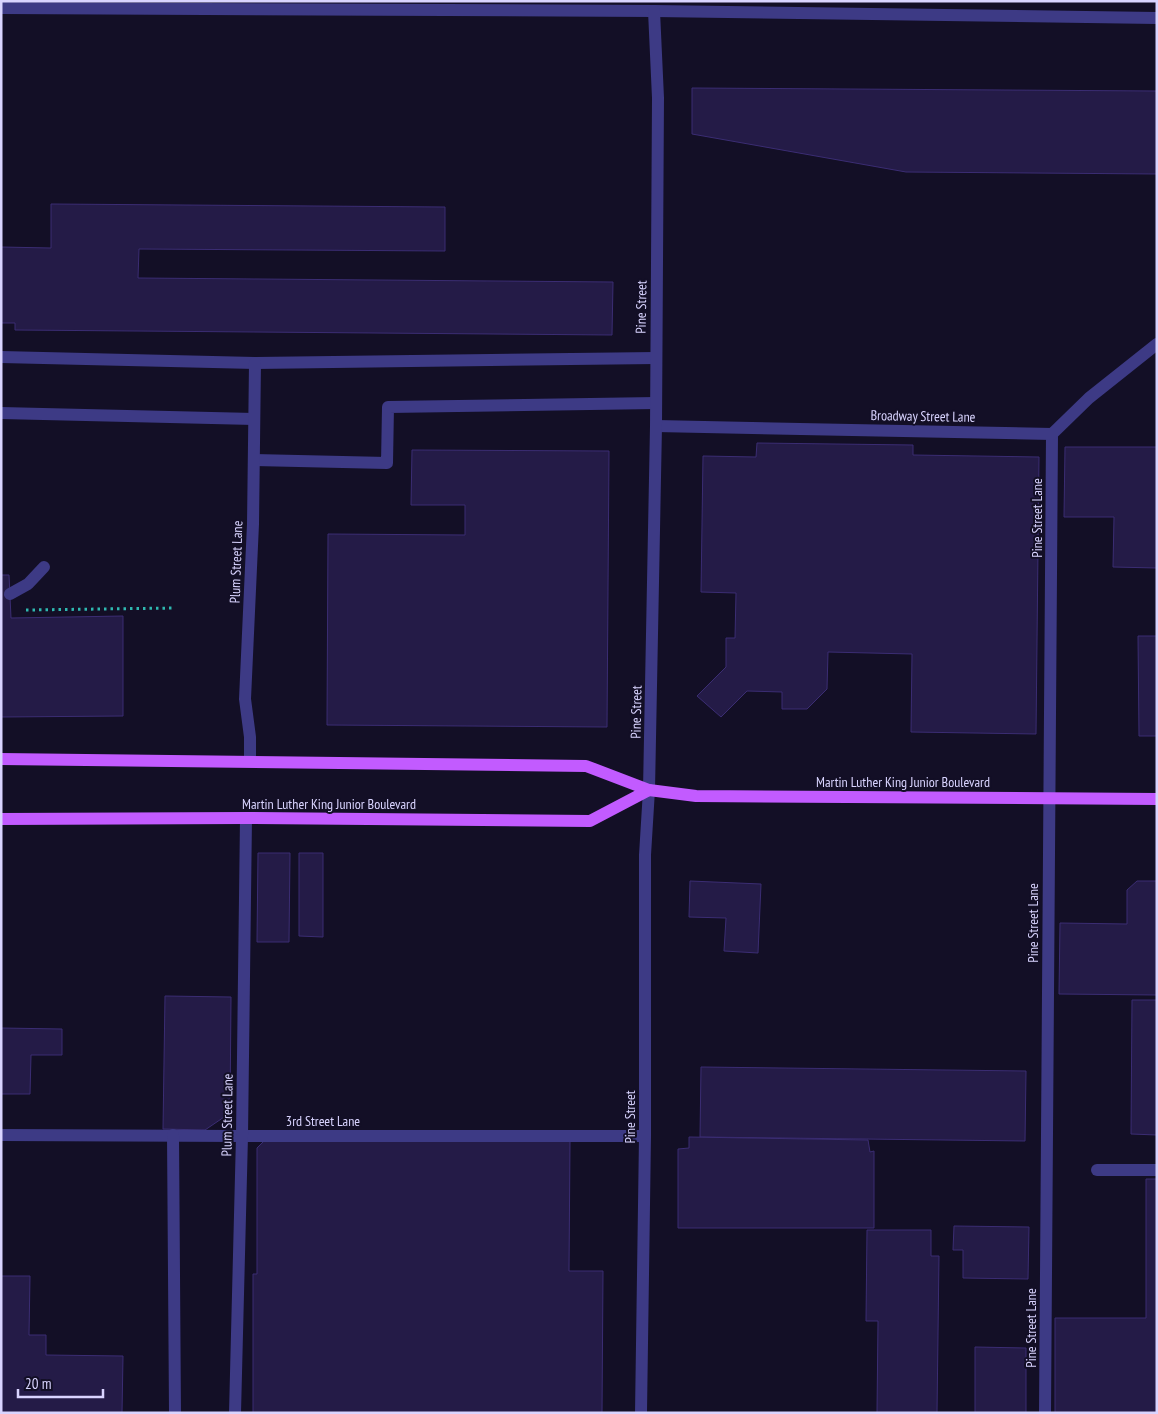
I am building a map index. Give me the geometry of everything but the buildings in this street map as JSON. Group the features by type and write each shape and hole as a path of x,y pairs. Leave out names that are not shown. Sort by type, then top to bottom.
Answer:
{"main road":[{"name":"Martin Luther King Junior Boulevard","path":"1,759 586,766 649,790 696,796 1157,799"},
{"name":"Martin Luther King Junior Boulevard","path":"1,819 246,818 590,821 649,790"}],"street":[{"path":"1,8 654,12 1157,18"},
{"name":"Pine Street","path":"641,1413 645,1136 645,855 649,790 656,426 658,98 654,12"},
{"path":"1052,434 1089,398 1157,344"},
{"path":"1,357 256,363 656,358"},
{"name":"Plum Street Lane","path":"250,761 250,737 245,699 253,524 256,363"},
{"path":"254,460 388,463 388,407 656,403"},
{"path":"1,413 254,419"},
{"name":"Broadway Street Lane","path":"656,426 1052,434"},
{"name":"Pine Street Lane","path":"1045,1413 1052,434"},
{"path":"10,594 28,584 44,567"},
{"name":"Plum Street Lane","path":"234,1413 242,1136 246,818"},
{"name":"3rd Street Lane","path":"1,1135 645,1136"},
{"path":"173,1135 175,1413"},
{"path":"1097,1170 1157,1170"}],"path":[{"path":"20,610 175,608"}]}
